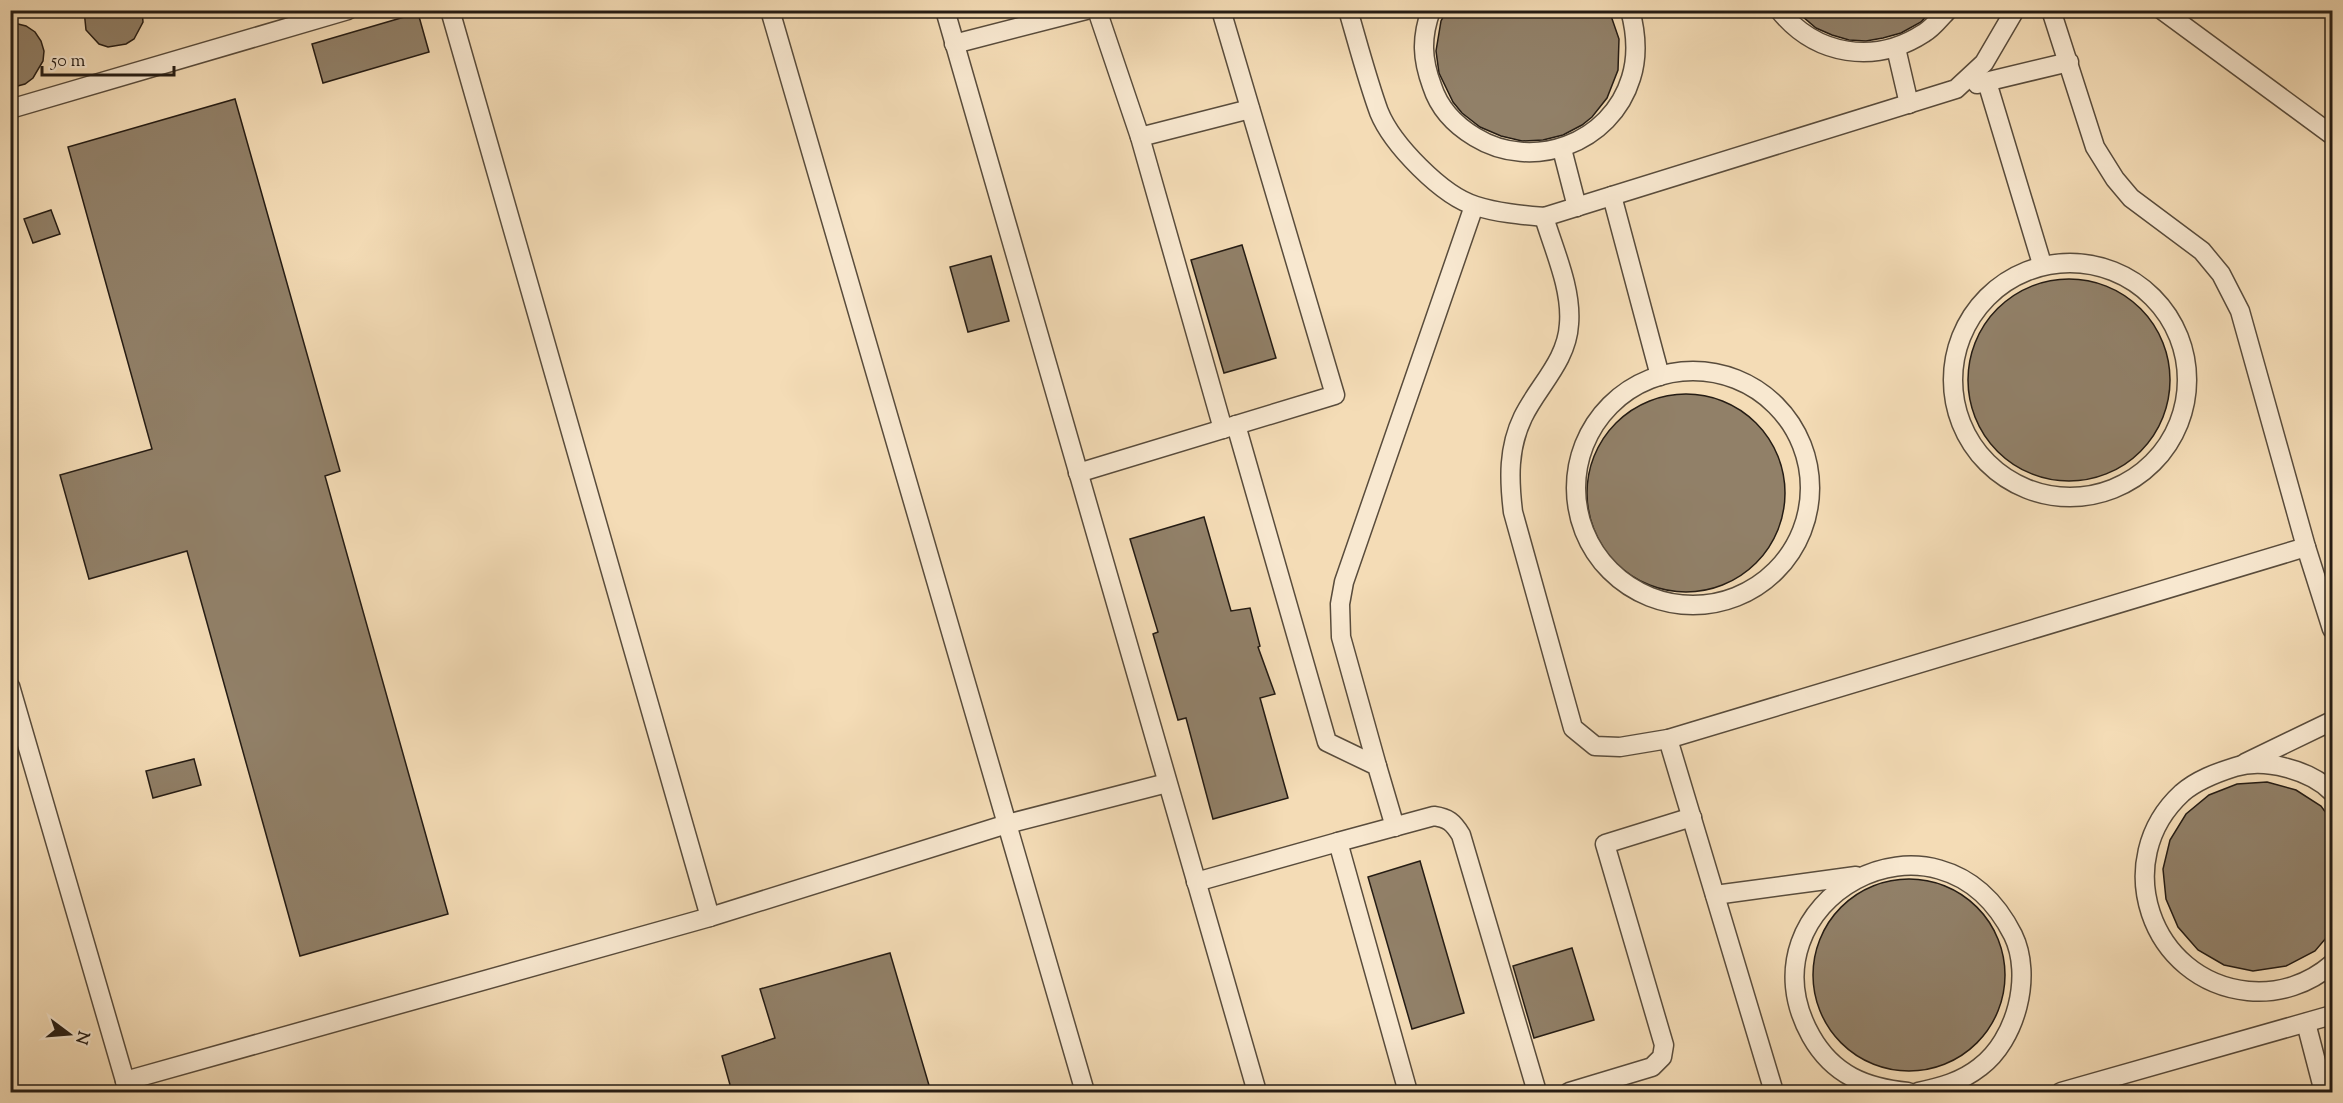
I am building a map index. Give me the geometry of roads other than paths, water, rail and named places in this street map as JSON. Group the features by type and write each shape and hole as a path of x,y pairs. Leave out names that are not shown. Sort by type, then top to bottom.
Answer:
{"lane":[{"path":"10,109 348,10"},
{"path":"450,10 710,916"},
{"path":"770,10 1085,1092"},
{"path":"945,10 1257,1092"},
{"path":"954,44 1086,10"},
{"path":"1097,10 1140,137 1327,742 1377,766"},
{"path":"1078,473 1335,395 1221,10"},
{"path":"1348,10 1380,114 1403,151 1437,184 1474,206 1544,217 1956,89 2069,62"},
{"path":"1431,10 1424,28 1424,64 1436,99 1459,128 1490,147 1526,154 1562,149 1592,133 1616,109 1631,79 1636,45 1630,10"},
{"path":"1779,10 1792,27 1824,46 1859,53 1896,48 1926,33 1948,10"},
{"path":"1956,89 1984,63 2010,23 2015,10"},
{"path":"2051,10 2095,147 2115,179 2131,198 2202,251 2221,274 2240,311 2306,547 2332,629"},
{"path":"2162,10 2332,135"},
{"path":"1896,48 1909,104"},
{"path":"1987,82 2042,264"},
{"path":"1140,137 1250,109"},
{"path":"1562,149 1576,207"},
{"path":"1612,196 1660,376"},
{"path":"1395,827 1341,637 1342,593 1474,206"},
{"path":"1544,217 1568,297 1569,324 1563,353 1523,417 1513,443 1509,479 1513,512 1573,728 1595,746 1620,747 1668,739 2306,547"},
{"path":"2063,262 2100,266 2133,280 2161,305 2180,337 2187,373 2184,409 2169,443 2145,471 2113,490 2076,498 2040,494 2006,480 1978,455 1960,423 1952,386 1956,350 1971,316 1996,288 2042,264 2063,262"},
{"path":"1686,370 1723,374 1756,388 1784,413 1802,445 1810,481 1807,517 1792,551 1767,579 1736,598 1699,606 1662,602 1629,588 1601,563 1583,531 1575,494 1579,458 1594,424 1618,396 1650,378 1660,376 1686,370"},
{"path":"10,686 127,1087 710,916 1007,824 1167,783"},
{"path":"2332,721 2240,766 2209,775 2182,793 2162,818 2149,847 2144,883 2151,918 2169,950 2196,974 2229,989 2265,993 2300,985 2332,964"},
{"path":"1668,739 1774,1092"},
{"path":"2240,766 2272,765 2303,773 2332,792"},
{"path":"1196,882 1434,816 1454,823 1461,835 1537,1092"},
{"path":"1569,1092 1652,1067 1662,1056 1664,1045 1605,843 1692,817"},
{"path":"1338,842 1408,1092"},
{"path":"1715,895 1860,876 1890,866 1922,866 1953,874 1980,890 2002,914 2016,942 2022,974 2019,1006 2005,1039 1982,1066 1950,1085 1918,1092"},
{"path":"1860,876 1833,894 1812,918 1799,947 1794,983 1802,1019 1819,1050 1846,1075 1879,1090 1908,1092"},
{"path":"2061,1092 2332,1015"},
{"path":"2306,1023 2324,1092"}]}
